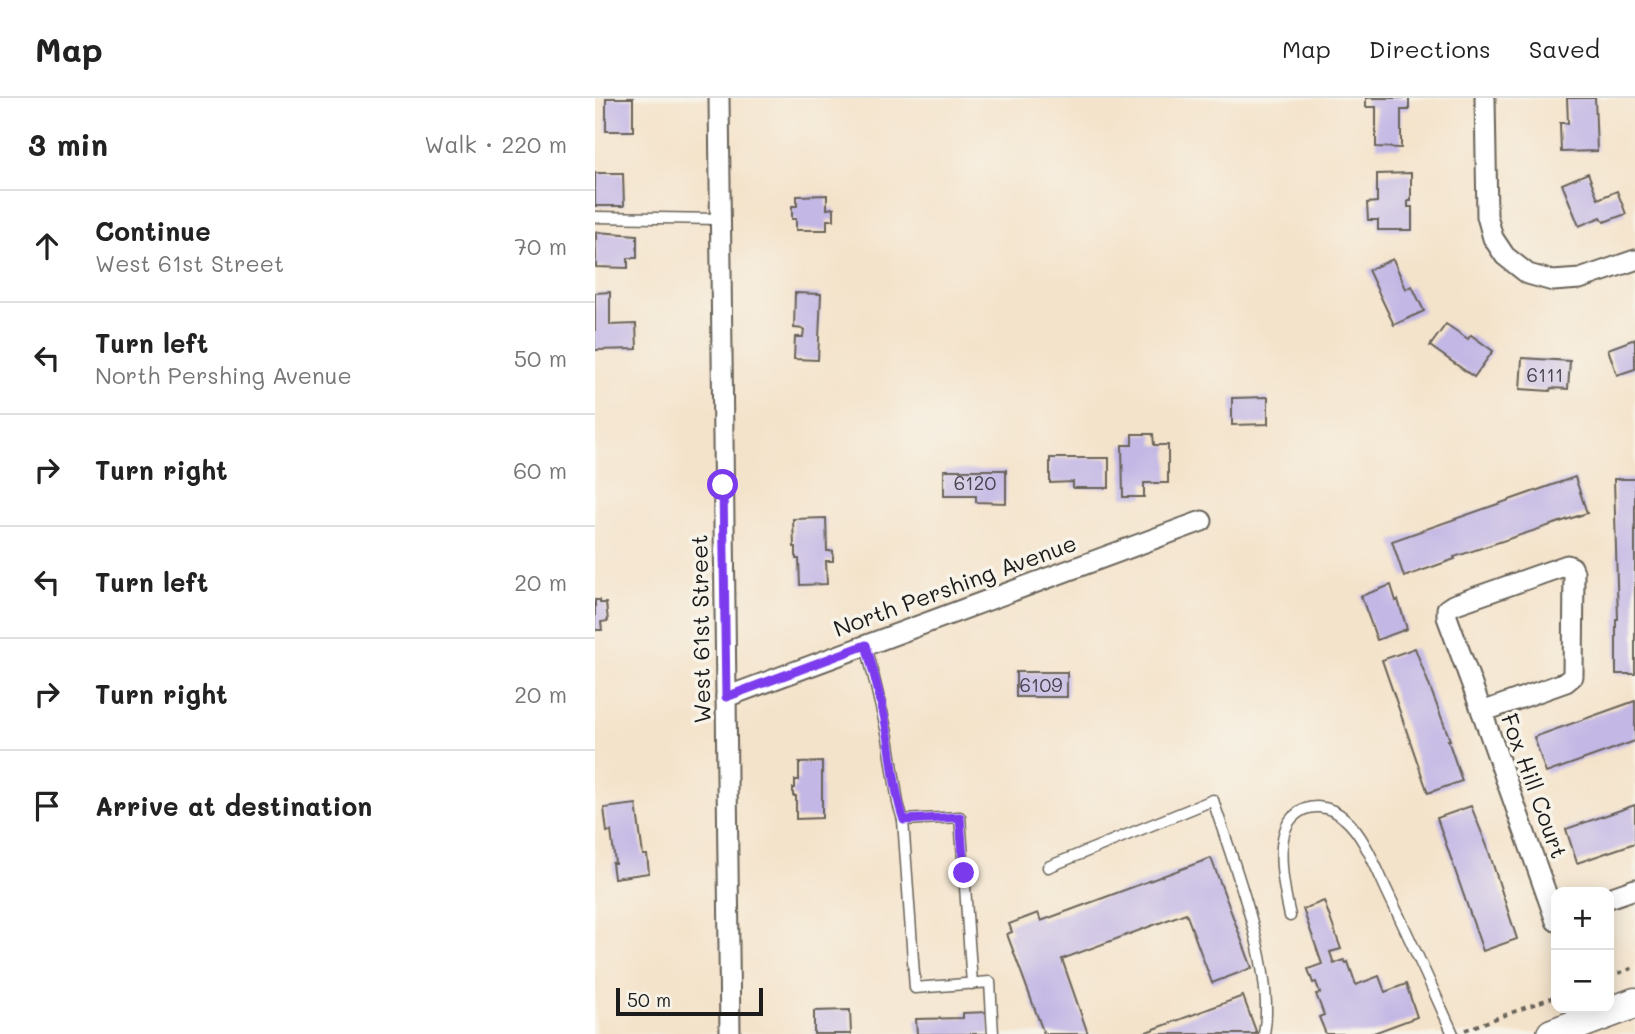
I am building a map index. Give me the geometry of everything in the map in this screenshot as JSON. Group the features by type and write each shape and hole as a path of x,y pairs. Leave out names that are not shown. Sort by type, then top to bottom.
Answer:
{"main road":[{"path":"1552,1034 1588,1014 1635,1003"}],"street":[{"name":"West 61st Street","path":"719,98 730,1034"},
{"path":"1485,98 1487,216 1493,237 1505,256 1534,276 1553,281 1580,279 1635,260"},
{"name":"North Pershing Avenue","path":"726,697 1202,520"},
{"name":"Fox Hill Court","path":"1482,712 1566,682 1573,676 1574,572 1570,566 1466,600 1447,609 1447,617 1551,904"},
{"path":"1614,896 1635,889"}],"lane":[{"path":"595,218 720,219"},
{"path":"866,645 886,725 898,803 904,820 915,988 990,982 993,1034"},
{"path":"1048,867 1213,800 1263,967 1267,1020 1264,1034"},
{"path":"1290,915 1284,889 1282,852 1287,823 1302,809 1326,807 1347,820 1370,856 1453,1034"},
{"path":"904,820 960,817 972,984"}],"path":[{"path":"1614,975 1635,967"},
{"path":"1453,1034 1551,998"}],"building":[{"path":"606,98 633,98 633,131 606,131"},
{"path":"1366,98 1409,98 1409,110 1401,110 1401,148 1376,147 1376,107 1366,107"},
{"path":"1567,98 1595,98 1597,151 1561,152 1560,123 1568,123"},
{"path":"595,173 623,173 624,206 595,206"},
{"path":"1411,173 1411,201 1408,201 1408,207 1412,207 1412,230 1378,230 1378,220 1368,220 1367,203 1377,202 1377,174"},
{"path":"1588,173 1598,199 1617,191 1626,214 1604,222 1601,217 1579,226 1562,184"},
{"path":"827,195 827,209 834,208 834,220 827,220 827,230 796,230 796,219 792,219 792,206 797,206 797,196"},
{"path":"596,232 637,235 637,258 628,258 628,268 596,267"},
{"path":"1393,259 1406,289 1412,286 1424,311 1394,325 1368,270"},
{"path":"610,292 610,325 636,324 637,349 595,350 595,293"},
{"path":"795,293 821,294 818,360 794,359 795,337 803,337 804,329 794,328"},
{"path":"1446,324 1468,339 1471,335 1493,351 1474,377 1430,346"},
{"path":"1635,339 1635,369 1617,375 1608,349"},
{"path":"1522,358 1570,361 1568,389 1520,389"},
{"path":"1268,397 1268,424 1232,425 1232,398"},
{"path":"1132,434 1153,434 1154,445 1168,445 1168,483 1144,483 1144,497 1123,497 1122,445 1132,445"},
{"path":"1050,458 1109,458 1109,488 1073,488 1073,482 1050,483"},
{"path":"944,470 1006,470 1006,503 976,502 976,496 944,496"},
{"path":"1575,477 1587,513 1454,557 1455,559 1404,577 1392,541"},
{"path":"1614,479 1635,479 1635,674 1616,674 1618,619"},
{"path":"826,518 827,551 833,551 833,561 826,561 827,584 800,585 793,519"},
{"path":"1391,585 1407,629 1377,640 1361,596"},
{"path":"595,600 606,603 608,621 601,622 602,630 595,630"},
{"path":"1415,648 1450,740 1462,781 1428,793 1382,660"},
{"path":"1016,672 1067,672 1067,697 1016,697"},
{"path":"1635,701 1635,741 1546,773 1534,737"},
{"path":"822,762 822,818 796,819 796,796 793,796 793,788 795,780 799,780 799,763"},
{"path":"636,804 643,855 647,855 649,873 614,878 611,831 607,832 604,808"},
{"path":"1635,805 1635,843 1577,863 1566,829"},
{"path":"1471,806 1517,939 1483,951 1437,818"},
{"path":"1211,858 1252,968 1212,983 1186,913 1062,959 1088,1034 1044,1034 1007,934 1012,932 1009,924 1038,913 1041,921"},
{"path":"1324,901 1341,949 1330,952 1334,964 1344,960 1348,962 1356,985 1379,976 1385,992 1406,984 1417,1017 1371,1034 1326,1034 1319,1017 1324,1015 1316,994 1320,993 1308,969 1322,964 1303,909"},
{"path":"1243,996 1257,1034 1141,1034"},
{"path":"850,1010 851,1034 814,1034 814,1011"},
{"path":"989,1012 990,1034 917,1034 916,1019 963,1018 963,1013"}],"route":[{"path":"723,485 726,697 866,645 876,677 898,803 904,820 960,817 964,873"}]}
